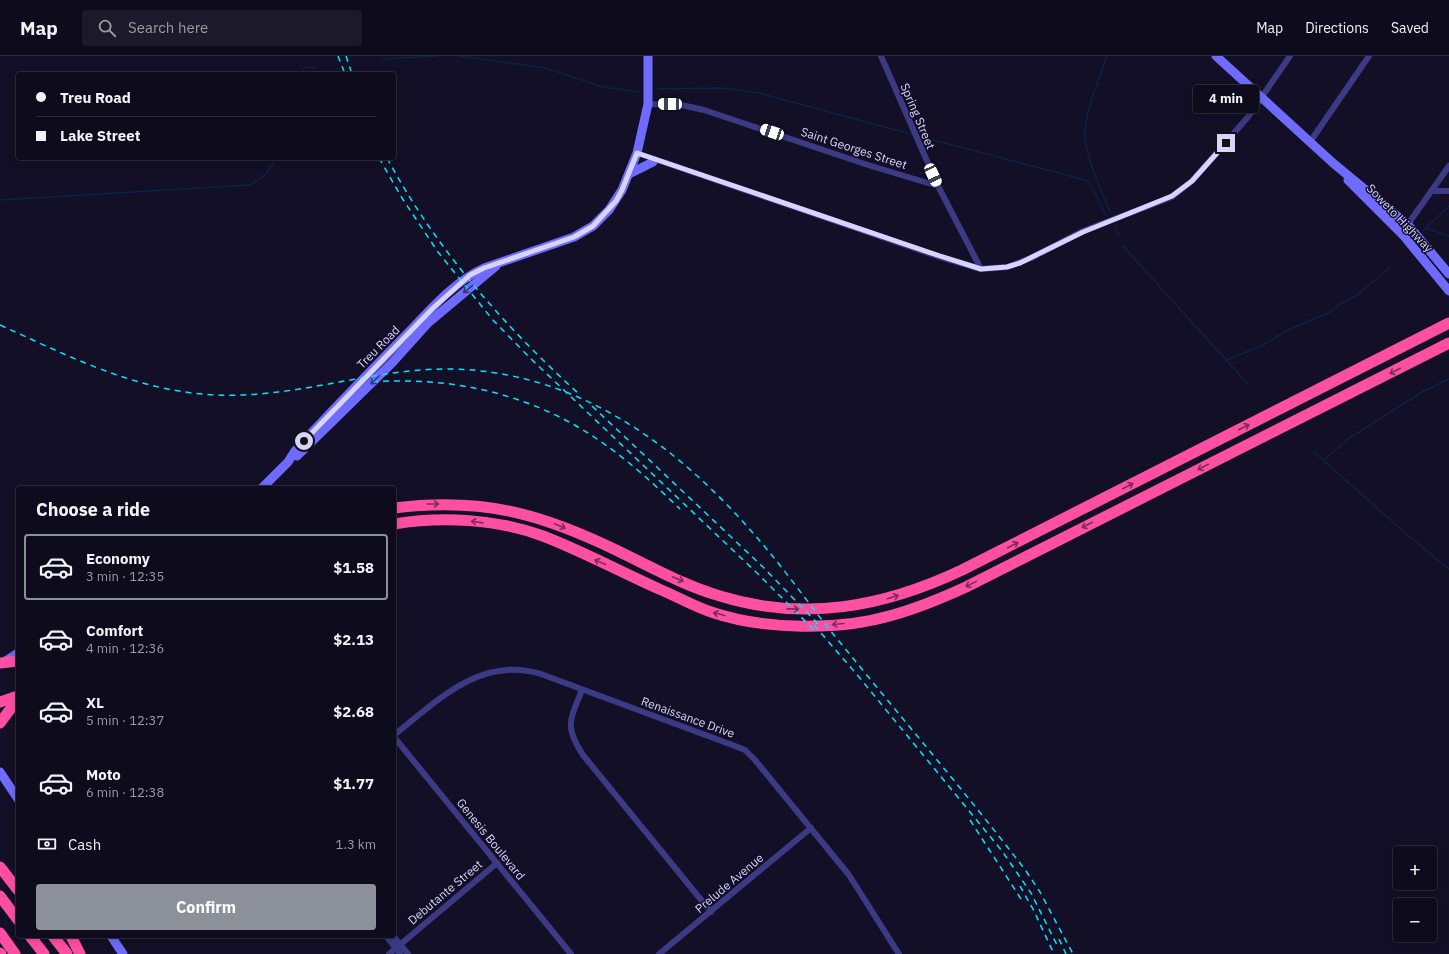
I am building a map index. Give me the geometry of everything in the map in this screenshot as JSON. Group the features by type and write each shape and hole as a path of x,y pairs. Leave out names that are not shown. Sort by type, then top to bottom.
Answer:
{"highway":[{"path":"396,508 427,504 464,504 509,510 552,523 719,596 755,605 783,609 818,610 856,606 918,589 957,573 1449,323"},
{"path":"396,524 441,520 467,521 506,526 543,536 711,612 757,624 816,625 877,619 924,605 962,589 1449,344"},
{"path":"0,665 16,662"},
{"path":"0,702 16,697"},
{"path":"3,718 16,702"},
{"path":"0,867 16,887"},
{"path":"0,896 16,917"},
{"path":"0,933 15,954"},
{"path":"32,938 44,954"},
{"path":"55,938 67,954"},
{"path":"71,938 80,954"}],"street":[{"name":"Treu Road","path":"264,486 288,462 308,447 362,393 428,323 498,264 574,237 593,226 616,201 636,155 648,100 648,56"},
{"name":"Spring Street","path":"881,56 917,142 981,269"},
{"name":"Soweto Highway","path":"1216,56 1333,163 1408,225 1449,274"},
{"path":"636,155 981,269 1007,267 1020,263 1073,236 1165,200 1184,187 1233,134 1262,98 1290,56"},
{"path":"1310,142 1369,56"},
{"name":"Saint Georges Street","path":"648,100 698,108 871,166 938,186"},
{"path":"636,155 653,162 688,171"},
{"path":"629,174 653,162"},
{"name":"Soweto Highway","path":"1333,163 1356,189 1401,233 1449,291"},
{"path":"1401,233 1449,166"},
{"path":"1431,191 1449,192"},
{"path":"0,665 16,654"},
{"name":"Renaissance Drive","path":"396,734 463,683 496,671 511,669 527,670 744,750 755,760 860,890 899,954"},
{"path":"582,690 570,718 570,731 574,741 583,755 711,912"},
{"name":"Genesis Boulevard","path":"396,738 571,954"},
{"path":"0,772 16,796"},
{"name":"Prelude Avenue","path":"659,954 811,828"},
{"name":"Debutante Street","path":"388,954 497,863"},
{"path":"112,938 123,954"},
{"path":"389,938 408,954"},
{"path":"388,954 389,938"},
{"path":"397,946 400,954"}],"waterway":[{"path":"382,59 437,56"},
{"path":"458,56 546,68 603,87 639,92"},
{"path":"1107,56 1090,104 1085,133 1091,162 1110,212"},
{"path":"303,72 304,68 315,67"},
{"path":"658,89 722,88 759,93 914,135"},
{"path":"918,136 1089,181 1106,215"},
{"path":"0,200 249,185 265,174 271,167 274,160"},
{"path":"1423,231 1449,206"},
{"path":"1115,226 1119,236"},
{"path":"1426,228 1449,236"},
{"path":"1122,245 1247,383"},
{"path":"1227,360 1263,345 1290,329 1330,312 1340,304 1357,295 1389,268"},
{"path":"1324,460 1348,439 1422,392 1449,379"},
{"path":"1314,452 1411,538 1449,569"}],"railway":[{"path":"338,56 344,72"},
{"path":"346,56 351,72"},
{"path":"380,160 402,198 438,252 492,319 530,358 757,573 815,631"},
{"path":"388,160 427,224 473,284 524,341 579,394"},
{"path":"0,325 63,354 124,378 188,392 222,395 258,394 306,388 379,375 452,369 499,374 544,384 587,401 627,423 665,449 700,479 734,512 765,547 833,634 1004,842 1026,871 1040,892 1073,954"},
{"path":"372,382 431,382 461,386 489,391 545,410 572,423 619,455 680,509"},
{"path":"592,406 763,567 821,627"},
{"path":"814,625 859,677 1002,851 1031,893 1058,947"},
{"path":"970,820 1021,899"},
{"path":"1020,886 1034,911 1054,954"},
{"path":"1059,939 1066,954"}],"route":[{"path":"304,441 383,358 449,292 470,275 484,268 574,237 593,226 602,218 616,201 637,153 940,256 981,269 996,269 1020,263 1083,232 1153,205 1178,193 1192,181 1226,143"}]}
